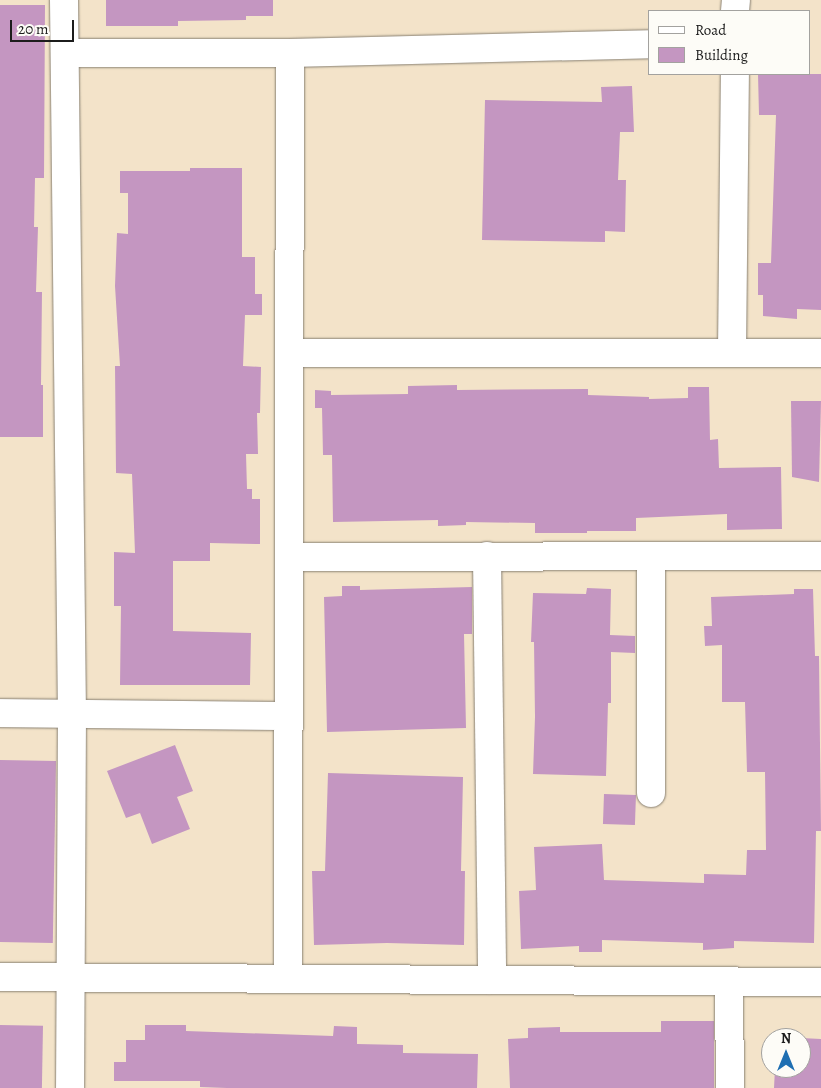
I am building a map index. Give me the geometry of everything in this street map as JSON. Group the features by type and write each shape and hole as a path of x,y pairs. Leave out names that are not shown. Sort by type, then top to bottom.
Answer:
{"street":[{"path":"64,0 72,714 70,1088"},
{"path":"65,53 290,52 648,44"},
{"path":"288,978 290,52"},
{"path":"732,352 735,75"},
{"path":"289,354 821,353"},
{"path":"486,556 492,980"},
{"path":"651,556 651,793"},
{"path":"289,557 821,556"},
{"path":"0,713 288,716"},
{"path":"0,977 821,982"},
{"path":"729,982 730,1088"}],"building":[{"path":"106,0 273,0 273,16 246,16 246,20 178,21 178,26 106,26"},
{"path":"0,5 45,5 44,178 35,178 34,227 38,227 36,292 42,292 41,385 43,385 43,437 0,437"},
{"path":"821,74 821,310 797,309 797,319 763,316 763,295 758,295 758,263 771,263 776,115 759,115 758,75"},
{"path":"632,86 634,132 620,132 618,180 626,180 625,232 605,231 605,242 482,240 485,100 602,102 601,87"},
{"path":"190,168 242,168 242,257 255,257 255,294 262,294 262,315 245,315 243,366 261,367 260,413 257,413 258,454 246,454 247,489 252,489 252,499 260,499 260,544 210,543 210,561 173,561 173,631 251,633 250,685 120,685 121,606 114,606 114,552 135,553 132,474 116,473 115,366 120,366 115,286 117,233 128,234 128,193 120,193 120,171 190,171"},
{"path":"457,385 457,390 588,389 588,395 649,397 649,399 688,398 688,387 709,387 710,440 718,439 719,468 781,467 782,529 727,530 727,514 636,518 636,531 587,531 587,533 535,533 535,523 466,522 466,525 438,526 438,520 333,522 332,455 323,455 322,408 315,408 315,390 331,391 331,395 408,394 408,386"},
{"path":"791,401 821,401 819,482 792,477"},
{"path":"342,586 360,586 360,590 472,587 472,634 464,634 466,728 327,732 324,597 342,596"},
{"path":"587,588 611,589 610,635 635,636 635,653 611,652 611,703 608,703 606,776 533,774 535,717 534,642 531,642 533,593 586,594"},
{"path":"794,589 813,589 815,656 819,656 821,831 816,831 814,943 734,941 734,948 703,950 703,943 602,940 602,952 579,952 579,946 521,949 519,891 536,890 534,847 602,844 604,880 704,883 704,874 746,875 747,850 766,850 765,772 747,772 745,702 722,702 722,645 705,646 704,626 712,626 711,597 794,594"},
{"path":"175,745 193,791 177,797 190,829 152,844 140,813 126,818 107,771"},
{"path":"0,760 56,761 53,943 0,942"},
{"path":"328,773 463,777 461,871 465,871 464,945 387,943 314,945 312,871 325,871"},
{"path":"604,794 636,795 635,825 603,824"},
{"path":"661,1021 714,1021 714,1088 510,1088 508,1039 528,1038 528,1028 560,1027 560,1032 661,1032"},
{"path":"0,1025 43,1026 42,1088 0,1088"},
{"path":"145,1025 186,1025 186,1031 333,1036 334,1026 357,1027 357,1044 403,1045 403,1053 478,1054 477,1088 227,1088 200,1087 200,1081 114,1081 114,1062 126,1062 126,1040 145,1040"},
{"path":"811,1038 821,1039 821,1088 774,1088 774,1078 811,1078"}]}
